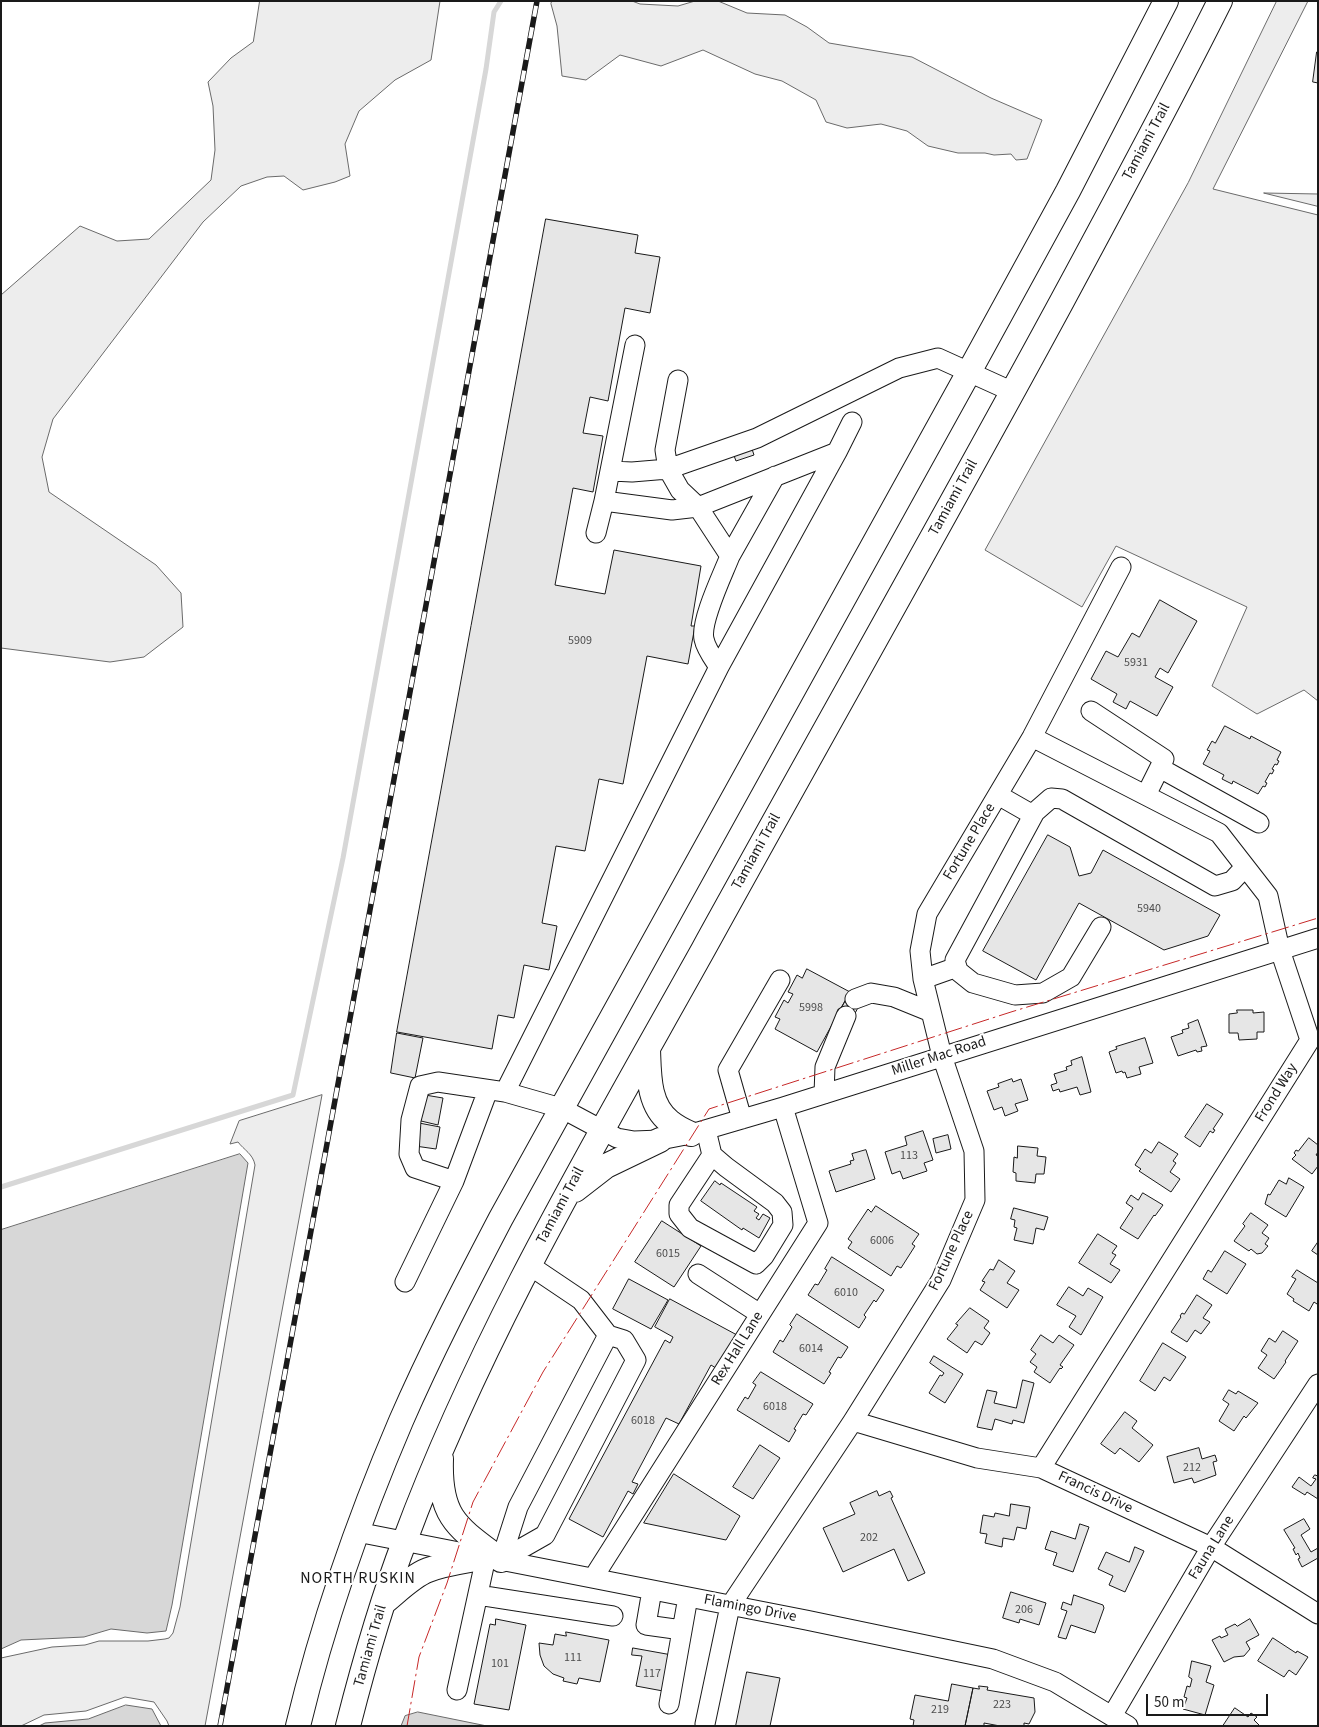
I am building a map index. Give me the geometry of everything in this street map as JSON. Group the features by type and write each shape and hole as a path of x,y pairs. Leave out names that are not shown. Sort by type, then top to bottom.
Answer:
{"main road":[{"path":"298,1726 328,1622 357,1532 401,1421 448,1320 561,1108 1068,192 1166,1"},
{"name":"Tamiami Trail","path":"348,1726 383,1603 404,1541 441,1450 478,1367 529,1265 602,1130 1013,392 1220,1"},
{"path":"648,1048 648,1078 652,1095 660,1113 671,1123 698,1132"},
{"path":"566,1198 606,1166 660,1140"},
{"path":"441,1450 440,1476 449,1514 465,1533 493,1559"},
{"path":"383,1603 426,1570 447,1564 493,1559"}],"street":[{"path":"596,533 611,471 635,345"},
{"path":"611,471 632,472 668,468 757,438 899,368 938,358 1013,392"},
{"path":"678,380 664,450 668,468 680,490 698,507 730,556"},
{"path":"405,1282 496,1091 719,666 852,422"},
{"path":"604,502 672,510 698,507 836,452"},
{"path":"719,666 710,653 704,638 704,624 730,556 775,476"},
{"name":"Fortune Place","path":"730,1606 853,1421 941,1280 975,1200 974,1151 942,1056 923,979 920,951 927,914 1032,737 1121,567"},
{"path":"1091,711 1164,759 1146,796"},
{"name":"Frond Way","path":"1032,737 1219,833 1268,896 1280,950 1310,1040 1042,1468"},
{"path":"1160,768 1259,822"},
{"path":"998,795 1033,815"},
{"path":"1102,927 1071,977 1043,992 1015,996 973,983 958,971 954,960 1033,815 1051,798 1062,799 1215,886 1232,881 1245,867"},
{"name":"Miller Mac Road","path":"454,1181 415,1168 409,1154 411,1120 420,1086 438,1082 496,1091 561,1108 617,1138 634,1141 660,1140 698,1132 824,1094 1318,938"},
{"path":"923,979 957,967"},
{"path":"742,1119 728,1070 780,980"},
{"path":"855,999 871,993 894,997 931,1012"},
{"path":"824,1094 825,1067 846,1016"},
{"name":"Rex Hall Lane","path":"593,1578 818,1223 783,1106"},
{"path":"698,1132 712,1155 775,1204 782,1212 783,1225 764,1256 756,1264"},
{"path":"712,1155 679,1205 679,1214 690,1228 782,1279"},
{"path":"493,1559 545,1535 636,1360 624,1340 608,1335 581,1300 529,1265"},
{"path":"698,1274 760,1314"},
{"path":"457,1690 478,1594 518,1507 608,1335"},
{"name":"Fauna Lane","path":"1112,1716 1211,1547 1318,1384"},
{"name":"Francis Drive","path":"853,1421 977,1458 1042,1468 1211,1547 1318,1614"},
{"name":"Flamingo Drive","path":"357,1532 994,1659 1055,1682 1128,1726"},
{"path":"652,1590 646,1625 682,1630"},
{"path":"478,1594 613,1616"},
{"path":"669,1704 688,1597"},
{"path":"705,1724 730,1606"}],"shaded area":[{"path":"260,1 440,1 431,60 395,80 359,111 345,144 350,176 303,190 284,176 267,177 241,186 203,222 53,419 42,457 49,492 156,565 181,593 183,627 144,657 110,662 1,648 1,295 80,226 117,241 149,239 211,180 215,150 213,106 208,82 231,58 253,42"},
{"path":"552,1 632,1 640,4 678,6 695,1 718,1 747,13 785,15 807,27 829,43 912,57 991,98 1042,120 1027,159 1016,160 1011,154 958,153 928,146 907,131 881,124 847,128 826,122 816,100 782,81 755,74 703,50 661,66 620,55 586,80 562,76 557,26 551,4"},
{"path":"1277,1 1308,1 1213,189 1318,215 1318,701 1304,690 1257,714 1212,686 1247,607 1116,546 1082,607 985,550 1188,183"},
{"path":"1264,193 1318,194 1318,206"},
{"path":"322,1095 205,1726 169,1726 154,1702 125,1697 86,1711 44,1715 21,1726 1,1726 1,1658 52,1647 85,1645 99,1641 165,1639 169,1638 173,1633 180,1607 255,1165 250,1155 238,1142 230,1144 239,1121"},
{"path":"240,1154 248,1163 166,1631 147,1633 111,1629 84,1637 21,1640 1,1649 1,1230"},
{"path":"126,1705 152,1709 161,1726 39,1726 45,1723 88,1719"},
{"path":"418,1712 487,1726 401,1726 405,1716"}],"building":[{"path":"1318,52 1318,83 1313,82"},
{"path":"546,219 638,235 635,253 660,257 650,313 625,308 608,401 590,397 583,433 603,436 593,492 573,488 555,585 605,594 614,550 701,566 691,626 695,626 688,664 647,656 623,784 599,779 585,851 556,846 542,923 557,926 549,970 524,965 514,1018 498,1015 492,1049 397,1032"},
{"path":"751,446 754,455 736,461 733,453"},
{"path":"1160,600 1197,621 1168,673 1160,668 1155,677 1173,687 1157,716 1130,701 1126,709 1113,702 1117,694 1091,679 1106,651 1118,657 1132,633 1139,637"},
{"path":"1225,726 1250,739 1251,736 1281,752 1277,765 1275,764 1272,774 1270,773 1265,782 1267,783 1265,787 1263,786 1258,794 1233,781 1232,784 1222,779 1224,775 1203,764 1210,751 1207,750 1212,741 1215,743"},
{"path":"1048,835 1070,847 1079,876 1091,873 1103,850 1220,915 1208,936 1164,950 1079,903 1036,980 983,951"},
{"path":"807,969 850,992 817,1052 775,1029 780,1019 775,1017 784,1000 788,1003 793,994 788,992 797,975 802,978"},
{"path":"849,995 861,1002 852,1019 839,1012"},
{"path":"1237,1010 1253,1010 1253,1013 1264,1012 1264,1032 1257,1032 1257,1039 1239,1040 1238,1033 1229,1033 1229,1014 1237,1013"},
{"path":"1198,1020 1207,1046 1201,1047 1202,1051 1197,1052 1196,1050 1178,1056 1171,1037 1183,1033 1182,1030 1189,1028 1188,1024"},
{"path":"397,1033 423,1038 415,1078 391,1073"},
{"path":"1145,1038 1153,1063 1139,1067 1141,1074 1127,1078 1125,1072 1116,1073 1109,1052 1117,1049 1116,1047"},
{"path":"1082,1057 1091,1092 1080,1095 1077,1087 1060,1092 1059,1089 1053,1091 1051,1085 1057,1083 1054,1074 1067,1070 1066,1067 1072,1065 1071,1061"},
{"path":"1012,1079 1013,1082 1021,1079 1028,1100 1015,1104 1018,1111 1005,1116 1002,1107 994,1110 987,1091 999,1087 998,1084"},
{"path":"425,1095 443,1098 438,1125 421,1121"},
{"path":"1207,1104 1223,1114 1213,1129 1215,1130 1213,1133 1210,1131 1200,1147 1185,1137"},
{"path":"419,1123 440,1127 436,1149 415,1146"},
{"path":"923,1131 933,1160 924,1163 927,1171 903,1179 900,1171 892,1174 885,1152 907,1145 905,1137"},
{"path":"948,1135 951,1149 936,1153 933,1139"},
{"path":"1309,1138 1318,1145 1316,1155 1318,1156 1318,1166 1312,1174 1292,1159 1296,1155 1294,1153 1296,1150 1298,1151"},
{"path":"1159,1142 1178,1154 1173,1161 1176,1163 1170,1172 1180,1179 1171,1192 1139,1171 1141,1169 1135,1165 1145,1149 1151,1153"},
{"path":"1018,1146 1038,1148 1037,1156 1046,1157 1044,1174 1036,1174 1035,1183 1016,1181 1016,1173 1013,1172 1014,1157 1017,1158"},
{"path":"866,1150 875,1179 836,1192 829,1171 851,1164 850,1161 854,1160 852,1154"},
{"path":"1289,1178 1304,1187 1286,1217 1265,1204 1268,1194 1270,1195 1279,1180 1286,1184"},
{"path":"715,1181 757,1207 754,1211 759,1214 756,1218 759,1220 763,1214 770,1218 759,1238 743,1228 742,1230 701,1201"},
{"path":"1143,1193 1163,1205 1138,1239 1120,1228 1133,1208 1126,1203 1131,1195 1138,1200"},
{"path":"876,1206 919,1234 912,1244 915,1246 901,1268 897,1266 891,1276 848,1248 852,1242 848,1239 868,1209 871,1212"},
{"path":"1014,1208 1048,1217 1044,1230 1036,1228 1033,1244 1014,1240 1017,1228 1014,1227 1015,1220 1011,1219"},
{"path":"1251,1213 1268,1225 1262,1233 1269,1238 1265,1244 1268,1246 1262,1253 1257,1254 1251,1249 1249,1251 1234,1241 1245,1226 1243,1224"},
{"path":"662,1221 701,1246 674,1287 635,1262"},
{"path":"1098,1234 1117,1246 1112,1253 1116,1255 1110,1264 1120,1270 1111,1283 1079,1263"},
{"path":"1318,1242 1318,1255 1312,1251"},
{"path":"1225,1251 1246,1264 1227,1294 1203,1279 1208,1270 1211,1272"},
{"path":"832,1257 884,1290 876,1302 874,1300 864,1315 866,1317 859,1328 808,1295 815,1284 818,1285"},
{"path":"999,1260 1015,1271 1007,1283 1019,1290 1007,1308 980,1290 985,1282 982,1281 990,1269 993,1270"},
{"path":"1297,1270 1318,1283 1318,1302 1317,1304 1314,1302 1309,1311 1293,1301 1294,1299 1287,1294 1296,1279 1292,1277"},
{"path":"629,1279 668,1300 651,1329 613,1309"},
{"path":"1069,1287 1083,1296 1088,1288 1103,1297 1081,1335 1069,1327 1076,1316 1057,1305"},
{"path":"1197,1295 1212,1305 1203,1318 1210,1322 1201,1334 1195,1330 1187,1342 1171,1332 1182,1313 1184,1314"},
{"path":"670,1299 737,1335 719,1370 711,1365 679,1424 666,1418 632,1482 638,1484 633,1494 628,1491 603,1537 569,1519 665,1340 670,1343 673,1337 655,1327"},
{"path":"970,1308 989,1321 984,1328 990,1333 982,1345 975,1341 967,1353 947,1339 958,1325 956,1324"},
{"path":"797,1314 848,1347 841,1358 838,1357 824,1384 773,1352 780,1340 783,1342"},
{"path":"1283,1331 1298,1341 1274,1379 1258,1368 1267,1355 1261,1351 1269,1338 1275,1342"},
{"path":"1041,1335 1053,1343 1059,1335 1074,1345 1060,1365 1063,1367 1060,1368 1050,1383 1034,1372 1037,1367 1030,1362 1036,1354 1031,1350"},
{"path":"1163,1343 1186,1357 1170,1381 1164,1377 1155,1391 1140,1381"},
{"path":"934,1356 963,1374 945,1403 929,1393 940,1375 942,1376 944,1373 930,1363"},
{"path":"761,1372 813,1404 806,1415 803,1414 789,1442 737,1410 745,1397 748,1399 756,1385 753,1383"},
{"path":"1023,1380 1034,1383 1024,1423 1013,1420 1012,1424 995,1419 992,1430 977,1427 987,1390 997,1392 994,1403 1016,1408"},
{"path":"1229,1390 1236,1394 1238,1391 1258,1403 1246,1418 1244,1416 1234,1431 1219,1421 1229,1404 1223,1400"},
{"path":"1125,1412 1137,1421 1132,1428 1153,1445 1139,1462 1120,1448 1115,1454 1101,1444"},
{"path":"760,1445 780,1458 753,1499 733,1487"},
{"path":"1199,1448 1202,1459 1215,1455 1217,1461 1213,1462 1216,1475 1194,1483 1192,1478 1174,1483 1167,1457"},
{"path":"674,1474 740,1516 726,1540 644,1523"},
{"path":"1315,1475 1318,1476 1318,1499 1307,1492 1305,1495 1292,1487 1299,1477 1311,1486 1316,1479 1313,1478"},
{"path":"877,1491 879,1496 890,1491 893,1497 891,1498 925,1573 908,1581 894,1549 843,1572 823,1528 855,1514 850,1503"},
{"path":"1011,1504 1030,1507 1026,1529 1017,1527 1014,1540 1003,1538 1002,1547 985,1543 987,1534 980,1533 983,1515 994,1517 995,1513 1009,1516"},
{"path":"1304,1519 1310,1529 1301,1535 1311,1552 1318,1548 1318,1558 1302,1567 1298,1559 1300,1558 1298,1553 1296,1555 1293,1549 1295,1548 1284,1530"},
{"path":"1080,1524 1089,1527 1073,1572 1053,1565 1057,1553 1045,1549 1051,1531 1075,1539"},
{"path":"1135,1547 1144,1551 1125,1592 1109,1585 1113,1576 1098,1569 1106,1552 1129,1562"},
{"path":"1011,1592 1046,1603 1039,1625 1020,1619 1019,1623 1003,1618"},
{"path":"1074,1595 1103,1605 1104,1608 1095,1633 1071,1625 1066,1639 1058,1637 1067,1611 1061,1609 1063,1602 1071,1605"},
{"path":"496,1619 526,1625 509,1710 474,1704 490,1624 495,1625"},
{"path":"1250,1619 1259,1635 1246,1642 1250,1649 1244,1656 1234,1657 1224,1662 1212,1640 1228,1635 1225,1629 1235,1624 1237,1626"},
{"path":"566,1632 609,1640 600,1682 579,1678 577,1684 563,1681 564,1678 553,1674 544,1666 540,1655 539,1643 553,1645 555,1634 566,1636"},
{"path":"1273,1638 1296,1653 1297,1651 1308,1657 1296,1675 1289,1670 1284,1677 1258,1661"},
{"path":"633,1648 672,1655 663,1691 636,1686 642,1656 632,1655"},
{"path":"1192,1661 1211,1666 1206,1682 1214,1685 1205,1715 1183,1709 1187,1698 1184,1697 1187,1686 1190,1687 1192,1679 1189,1677"},
{"path":"747,1672 780,1678 770,1726 736,1726"},
{"path":"952,1684 973,1688 965,1726 913,1726 914,1720 910,1719 915,1695 948,1701"},
{"path":"979,1686 988,1687 987,1690 1034,1698 1035,1712 1029,1724 1024,1723 1024,1726 1000,1726 984,1723 984,1726 965,1726 973,1688 979,1689"},
{"path":"1235,1708 1248,1717 1251,1713 1257,1717 1254,1720 1260,1726 1223,1726"}],"waterway":[{"path":"1,1187 293,1095 343,858 486,69 494,12 501,1"}],"railway":[{"path":"220,1726 537,1"}],"power":[{"path":"407,1726 419,1657 447,1583 473,1502 543,1372 709,1109 1011,1012 1318,918"}],"district":[{"name":"NORTH RUSKIN","path":"358,1579"}]}
